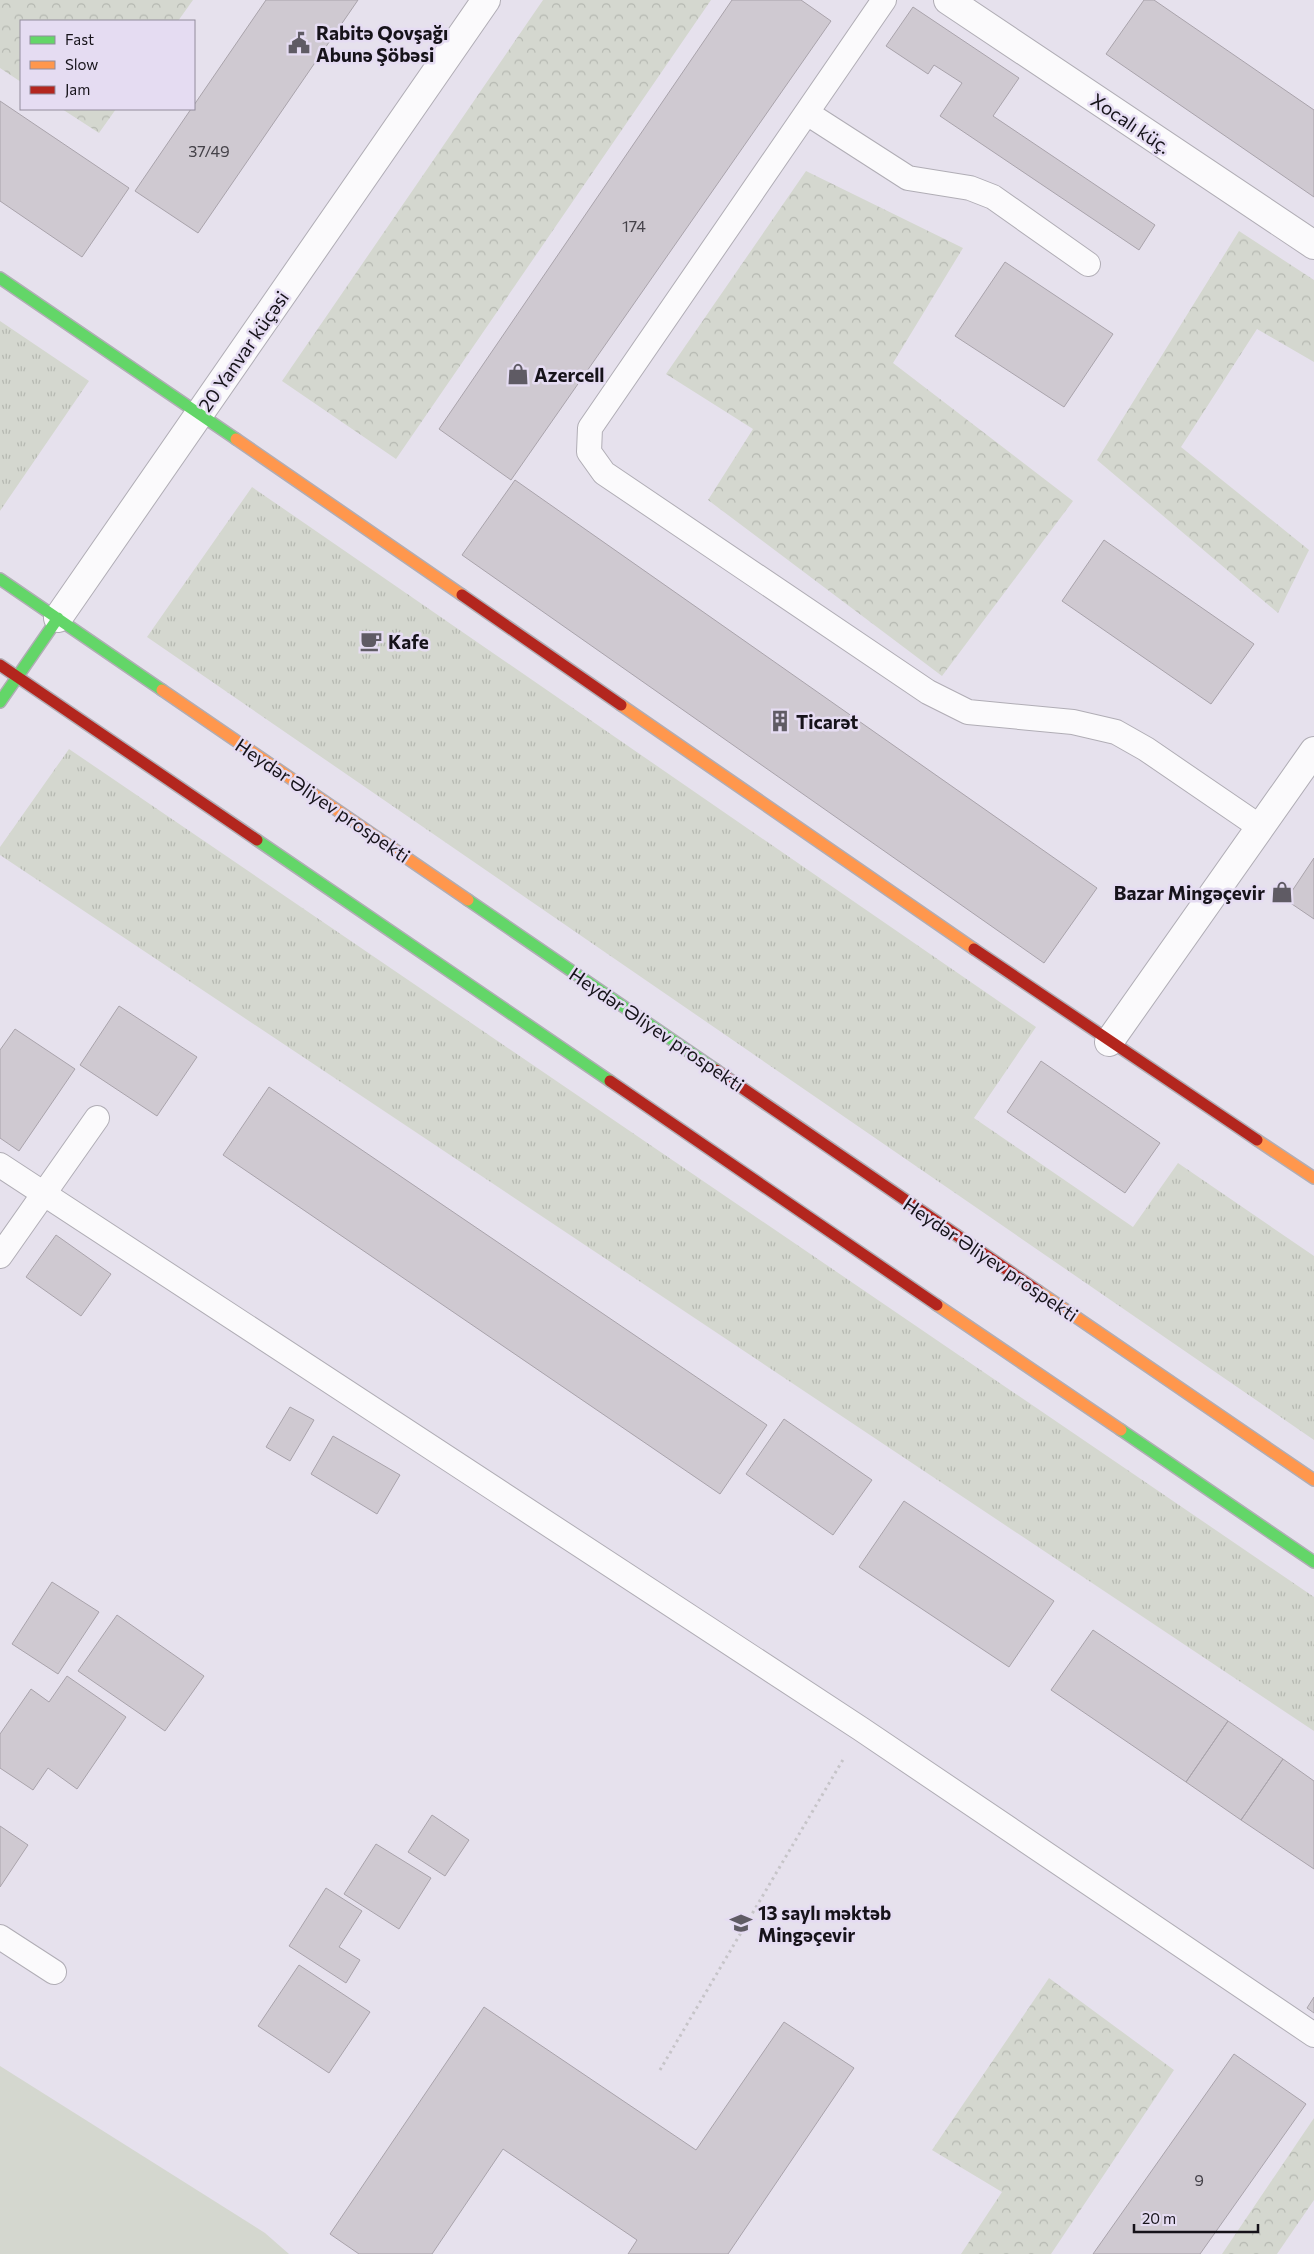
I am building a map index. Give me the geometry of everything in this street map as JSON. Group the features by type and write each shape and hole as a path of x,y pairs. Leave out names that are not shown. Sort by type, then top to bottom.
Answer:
{"main road":[{"path":"0,278 1109,1042 1314,1178"},
{"name":"Heydər Əliyev prospekti","path":"0,579 1314,1480"},
{"name":"20 Yanvar küçəsi","path":"0,702 58,618"},
{"path":"0,664 1314,1562"}],"street":[{"name":"20 Yanvar küçəsi","path":"58,618 486,0"},
{"name":"Xocalı küç.","path":"948,0 1314,245"},
{"path":"1109,1042 1314,751"}],"lane":[{"path":"884,0 590,428 589,452 604,473 928,692 968,712 1073,722 1116,732 1260,827"},
{"path":"807,113 908,178 970,188 993,197 1088,264"},
{"path":"0,1256 97,1118"},
{"path":"0,1165 861,1729 1314,2035"},
{"path":"0,1937 54,1972"}],"path":[{"path":"660,2070 861,1729"}],"green space":[{"path":"0,0 193,0 179,20 20,20 20,81 0,68"},
{"path":"543,0 711,0 396,459 282,381"},
{"path":"64,110 115,110 99,133"},
{"path":"806,171 963,248 893,363 1073,501 942,676 708,500 753,429 666,374"},
{"path":"1239,231 1314,280 1314,362 1257,329 1181,447 1309,550 1278,613 1097,460"},
{"path":"0,321 89,381 0,511"},
{"path":"252,487 1036,1027 974,1118 1133,1227 1178,1163 1314,1256 1314,1440 147,637"},
{"path":"69,749 1314,1597 1314,1731 0,855 0,847"},
{"path":"1049,1978 1174,2070 1051,2254 961,2254 1002,2192 932,2150"},
{"path":"0,2066 265,2233 289,2254 0,2254"},
{"path":"1314,2118 1314,2200 1277,2254 1222,2254"}],"building":[{"path":"266,0 358,0 198,233 135,191 190,110 195,110 195,104"},
{"path":"732,0 801,0 831,21 511,480 439,429"},
{"path":"1144,0 1154,0 1314,110 1314,197 1106,54"},
{"path":"913,7 1019,78 993,116 1155,225 1139,250 940,116 962,83 934,65 928,74 886,46"},
{"path":"0,101 129,188 82,257 0,201"},
{"path":"1005,262 1113,334 1064,407 955,336"},
{"name":"Ticarət","path":"515,480 1097,888 1044,963 462,555"},
{"path":"1104,540 1254,644 1211,704 1062,601"},
{"path":"1314,858 1314,919 1286,900"},
{"path":"119,1006 197,1057 157,1116 80,1065"},
{"path":"15,1029 75,1069 19,1151 0,1138 0,1050"},
{"path":"1041,1061 1160,1143 1125,1193 1007,1112"},
{"path":"269,1087 767,1425 720,1494 223,1155"},
{"path":"56,1235 111,1274 81,1316 26,1277"},
{"path":"290,1407 314,1420 290,1461 266,1447"},
{"path":"784,1419 872,1480 833,1535 746,1474"},
{"path":"333,1436 400,1475 377,1514 311,1474"},
{"path":"904,1501 1054,1601 1009,1667 859,1567"},
{"path":"52,1582 99,1612 58,1674 12,1644"},
{"path":"117,1615 204,1676 165,1731 78,1671"},
{"path":"1093,1630 1228,1721 1186,1782 1051,1690"},
{"path":"67,1676 126,1717 77,1789 48,1768 33,1790 0,1768 0,1734 31,1689 49,1702"},
{"path":"1228,1721 1283,1759 1241,1820 1186,1782"},
{"path":"1283,1759 1314,1781 1314,1869 1241,1820"},
{"path":"432,1815 469,1840 445,1876 408,1852"},
{"path":"0,1826 28,1845 0,1887"},
{"path":"376,1844 431,1878 399,1929 344,1894"},
{"path":"326,1888 362,1911 339,1947 360,1960 346,1983 289,1946"},
{"path":"299,1965 370,2012 329,2073 258,2026"},
{"path":"1314,1997 1314,2013 1307,2008"},
{"path":"484,2007 696,2150 784,2022 854,2068 728,2254 628,2254 637,2240 503,2149 432,2254 359,2254 330,2234"},
{"path":"1234,2054 1306,2104 1200,2254 1093,2254"}],"traffic: fast":[{"path":"0,278 236,439"},
{"path":"0,579 162,690"},
{"path":"0,702 58,618"},
{"path":"257,840 610,1081"},
{"path":"468,900 716,1070"},
{"path":"1121,1430 1314,1562"}],"traffic: slow":[{"path":"236,439 462,595"},
{"path":"162,690 468,900"},
{"path":"621,705 974,949"},
{"path":"1257,1140 1314,1178"},
{"path":"1038,1291 1314,1480"},
{"path":"937,1305 1121,1430"}],"traffic: jam":[{"path":"462,595 621,705"},
{"path":"0,665 257,840"},
{"path":"974,949 1257,1140"},
{"path":"716,1070 1038,1291"},
{"path":"610,1081 937,1305"}],"place":[{"name":"Rabitə Qovşağı Abunə Şöbəsi","path":"299,43"},
{"name":"Azercell","path":"518,374"},
{"name":"Kafe","path":"371,641"},
{"name":"Ticarət","path":"780,721"},
{"name":"Bazar Mingəçevir","path":"1282,892"},
{"name":"13 saylı məktəb Mingəçevir","path":"741,1923"}]}
